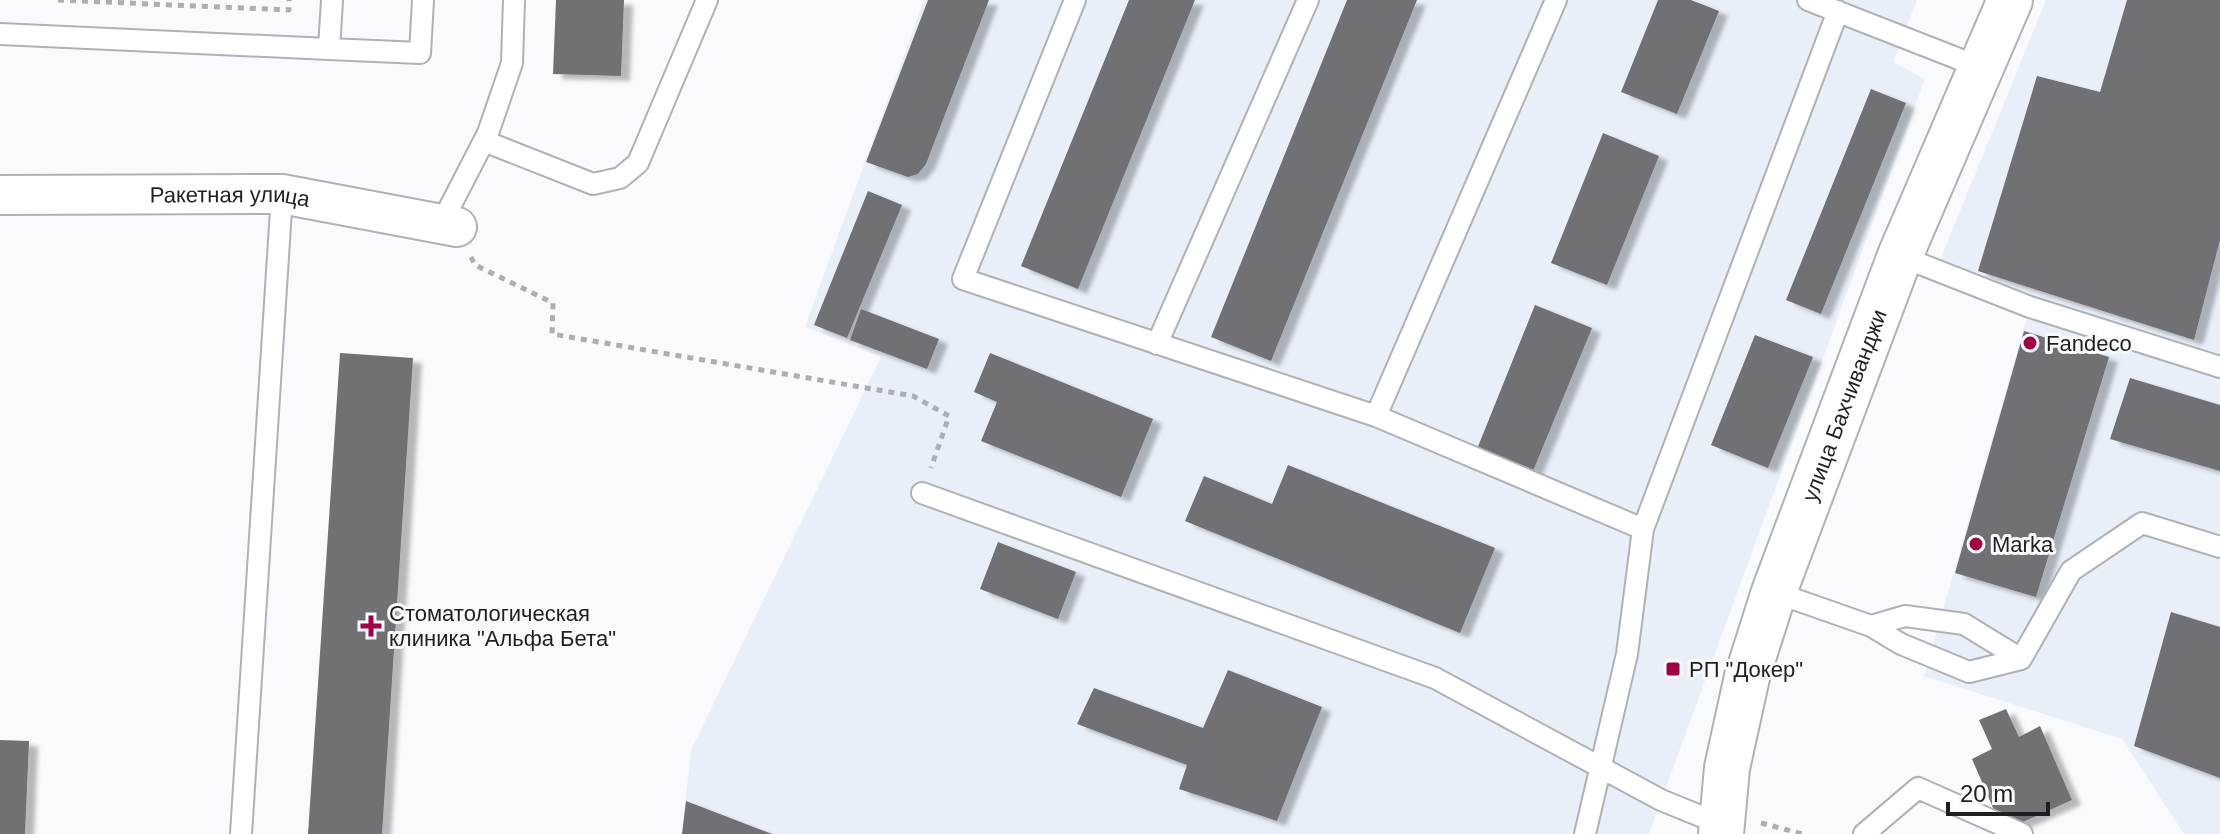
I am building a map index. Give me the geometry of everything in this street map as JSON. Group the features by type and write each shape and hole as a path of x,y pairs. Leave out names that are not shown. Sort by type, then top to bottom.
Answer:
{"main road":[{"name":"улица Бахчиванджи","path":"1732,829 1727,768 1747,677 1774,592 1900,256 2010,0"}],"street":[{"name":"Ракетная улица","path":"0,195 282,194 449,226"}],"lane":[{"path":"329,49 332,0"},
{"path":"0,34 420,53 423,0"},
{"path":"449,226 512,63 514,0"},
{"path":"484,141 593,184 620,178 638,163 707,0"},
{"path":"1075,0 963,279 1376,416 1643,529"},
{"path":"1157,344 1308,0"},
{"path":"1376,416 1556,0"},
{"path":"1808,0 1982,68"},
{"path":"1585,834 1627,654 1643,529 1838,11"},
{"path":"241,834 282,194"},
{"path":"1900,256 2030,307 2219,362"},
{"path":"922,493 1435,678 1661,800 1732,829"},
{"path":"1774,592 1871,626 1901,644 1969,672 2021,659 2071,571 2142,523 2220,547"},
{"path":"1871,626 1905,616 1964,624 2021,659"},
{"path":"1864,834 1918,788 2022,834"}],"path":[{"path":"58,0 289,10 289,0"},
{"path":"449,226 475,265 553,303 552,334 913,396 949,416 922,493"},
{"path":"1732,829 1803,834"}],"shaded area":[{"path":"924,0 1917,0 1893,62 1925,79 1649,834 682,834 691,750 881,357 805,327"},
{"path":"2046,0 2220,0 2220,834 2184,834 2122,739 1924,676 2030,307 1936,270"}],"building":[{"path":"556,0 624,0 621,76 553,74"},
{"path":"928,0 989,0 926,164 918,174 908,177 866,162"},
{"path":"1129,0 1195,0 1078,289 1021,266"},
{"path":"1347,0 1417,0 1271,361 1211,337"},
{"path":"1658,0 1691,0 1719,11 1677,114 1621,92"},
{"path":"2127,0 2220,0 2220,240 2194,340 1978,271 2037,76 2100,92"},
{"path":"1871,89 1906,103 1821,314 1786,300"},
{"path":"1603,133 1659,156 1607,285 1551,263"},
{"path":"868,191 902,205 847,338 814,325"},
{"path":"1535,305 1592,328 1533,471 1477,449"},
{"path":"861,309 939,339 927,369 850,340"},
{"path":"2024,331 2109,357 2036,597 1955,573"},
{"path":"1755,335 1813,357 1768,468 1711,445"},
{"path":"340,353 413,358 382,834 308,834"},
{"path":"990,353 1153,419 1121,497 981,441 997,402 974,392"},
{"path":"2130,378 2220,405 2220,471 2110,439"},
{"path":"1288,465 1495,548 1460,633 1185,521 1204,476 1272,504"},
{"path":"998,542 1076,572 1058,619 980,589"},
{"path":"2171,612 2220,627 2220,778 2134,746"},
{"path":"1228,670 1322,707 1277,821 1179,789 1187,765 1077,724 1094,688 1203,728"},
{"path":"2006,709 2019,737 2040,726 2072,800 2003,831 1972,759 1992,749 1979,720"},
{"path":"0,740 29,741 25,834 0,834"},
{"path":"686,801 772,834 682,834"}],"place":[{"name":"Fandeco","path":"2030,343"},
{"name":"Marka","path":"1976,544"},
{"name":"Стоматологическая клиника \"Альфа Бета\"","path":"371,626"},
{"name":"РП \"Докер\"","path":"1673,669"}]}
